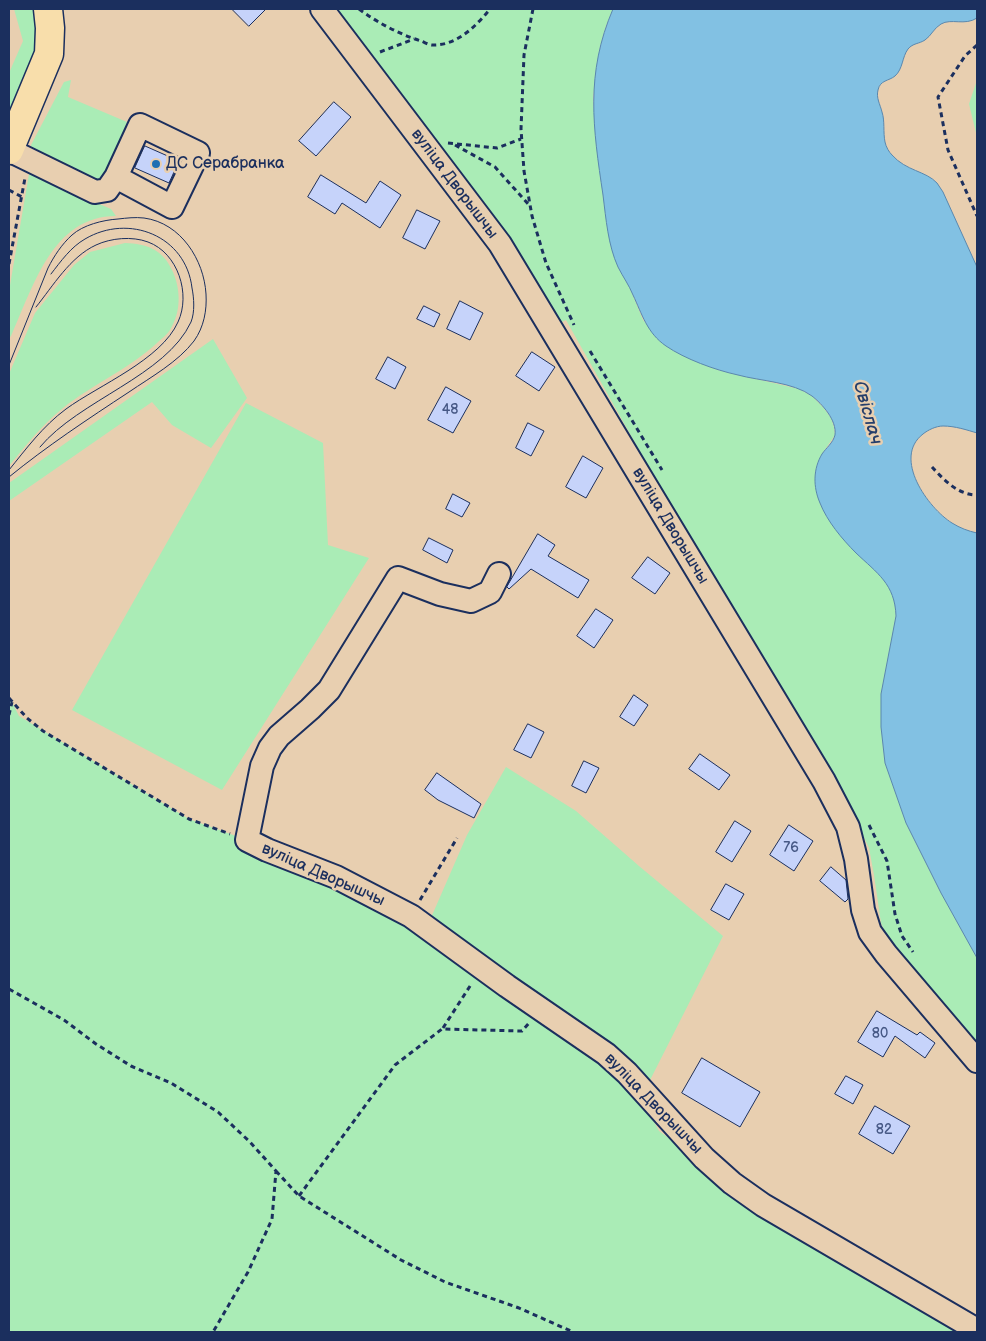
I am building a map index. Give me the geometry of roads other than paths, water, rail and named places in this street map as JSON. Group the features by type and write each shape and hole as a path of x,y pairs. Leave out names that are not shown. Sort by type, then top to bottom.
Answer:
{"main road":[{"path":"15,154 49,54 50,28 48,9"}],"street":[{"name":"вуліца Дворышчы","path":"322,9 500,244 824,781 848,827 856,859 863,910 870,932 886,954 977,1061"},
{"path":"15,154 95,192 107,190 116,177"},
{"name":"вуліца Дворышчы","path":"498,574 490,592 472,601 440,594 398,578 329,690 279,736 270,748 262,766 247,840 267,850 336,877 411,916 481,968 613,1060 627,1072 704,1158 732,1183 763,1205 977,1330"}],"water":[{"name":"Свіслач","path":"613,9 977,9 977,18 968,21 945,22 936,28 925,40 910,47 906,52 898,73 881,84 877,96 883,115 885,144 892,155 903,164 937,183 943,192 977,267 977,433 961,428 935,427 923,434 914,444 911,456 912,469 917,482 933,506 952,523 977,533 977,958 941,893 906,823 885,763 881,727 881,694 896,616 895,605 884,580 840,536 823,510 818,497 815,484 817,466 822,454 835,435 834,424 831,418 820,403 804,391 710,367 691,360 666,346 659,341 646,323 618,267 608,232 594,124 595,79 598,56"}],"tram line":[{"path":"9,365 50,264 65,242 82,228 106,221 131,218 157,221 179,235 195,256 201,268 206,300 202,324 197,336 188,349 164,369 68,433 9,477"},
{"path":"40,447 57,430 77,415 143,373 162,358 179,341 191,322 194,309 193,292 187,270 179,255 167,243 153,234 137,229 119,228 85,239 62,259 51,274"},
{"path":"9,470 35,438 66,409 144,360 170,336 182,311 182,287 174,265 158,247 142,240 115,239 96,245 78,257 70,264 36,307"}],"place":[{"name":"ДС Серабранка","path":"156,164"}]}
